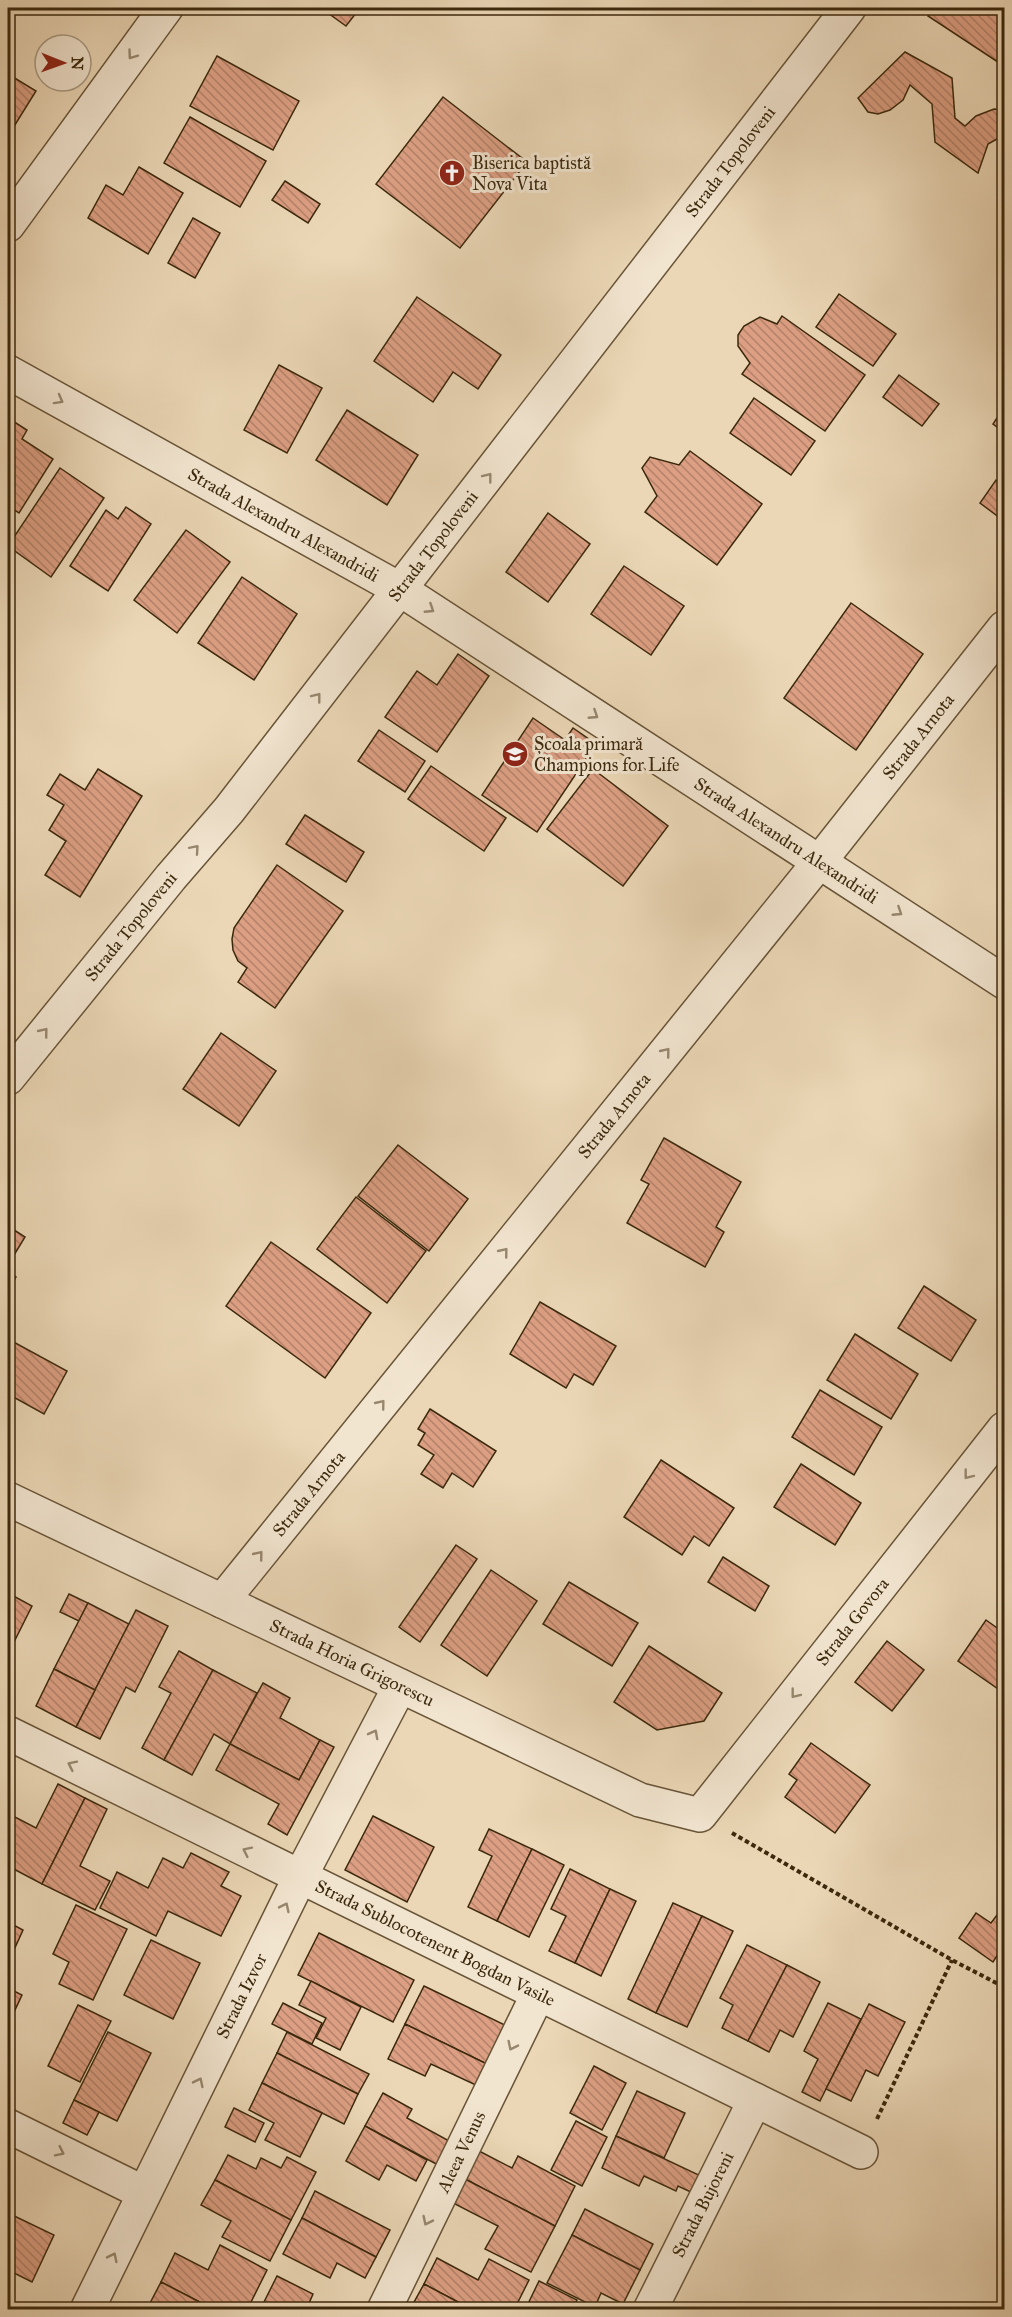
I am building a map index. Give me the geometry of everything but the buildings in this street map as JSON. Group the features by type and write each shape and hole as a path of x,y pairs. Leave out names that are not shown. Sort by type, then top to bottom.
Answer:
{"street":[{"path":"8,225 166,8"},
{"name":"Strada Topoloveni","path":"8,1078 171,877 229,810 849,8"},
{"name":"Strada Alexandru Alexandridi","path":"8,372 401,590 1005,982"},
{"name":"Strada Arnota","path":"222,1601 820,861 1005,628"},
{"name":"Strada Govora","path":"700,1815 1005,1429"},
{"name":"Strada Horia Grigorescu","path":"8,1499 640,1800 700,1815"},
{"name":"Strada Izvor","path":"87,2310 300,1876 399,1686"},
{"name":"Strada Sublocotenent Bogdan Vasile","path":"8,1733 861,2152"},
{"name":"Aleea Venus","path":"384,2310 538,1994"},
{"name":"Strada Bujoreni","path":"650,2310 755,2100"},
{"path":"8,2126 144,2193"}],"path":[{"path":"700,1815 952,1960 1005,1987"},
{"path":"861,2152 952,1960"}],"place":[{"name":"Biserica baptistă Nova Vita","path":"452,173"},
{"name":"Școala primară Champions for Life","path":"515,754"}]}
